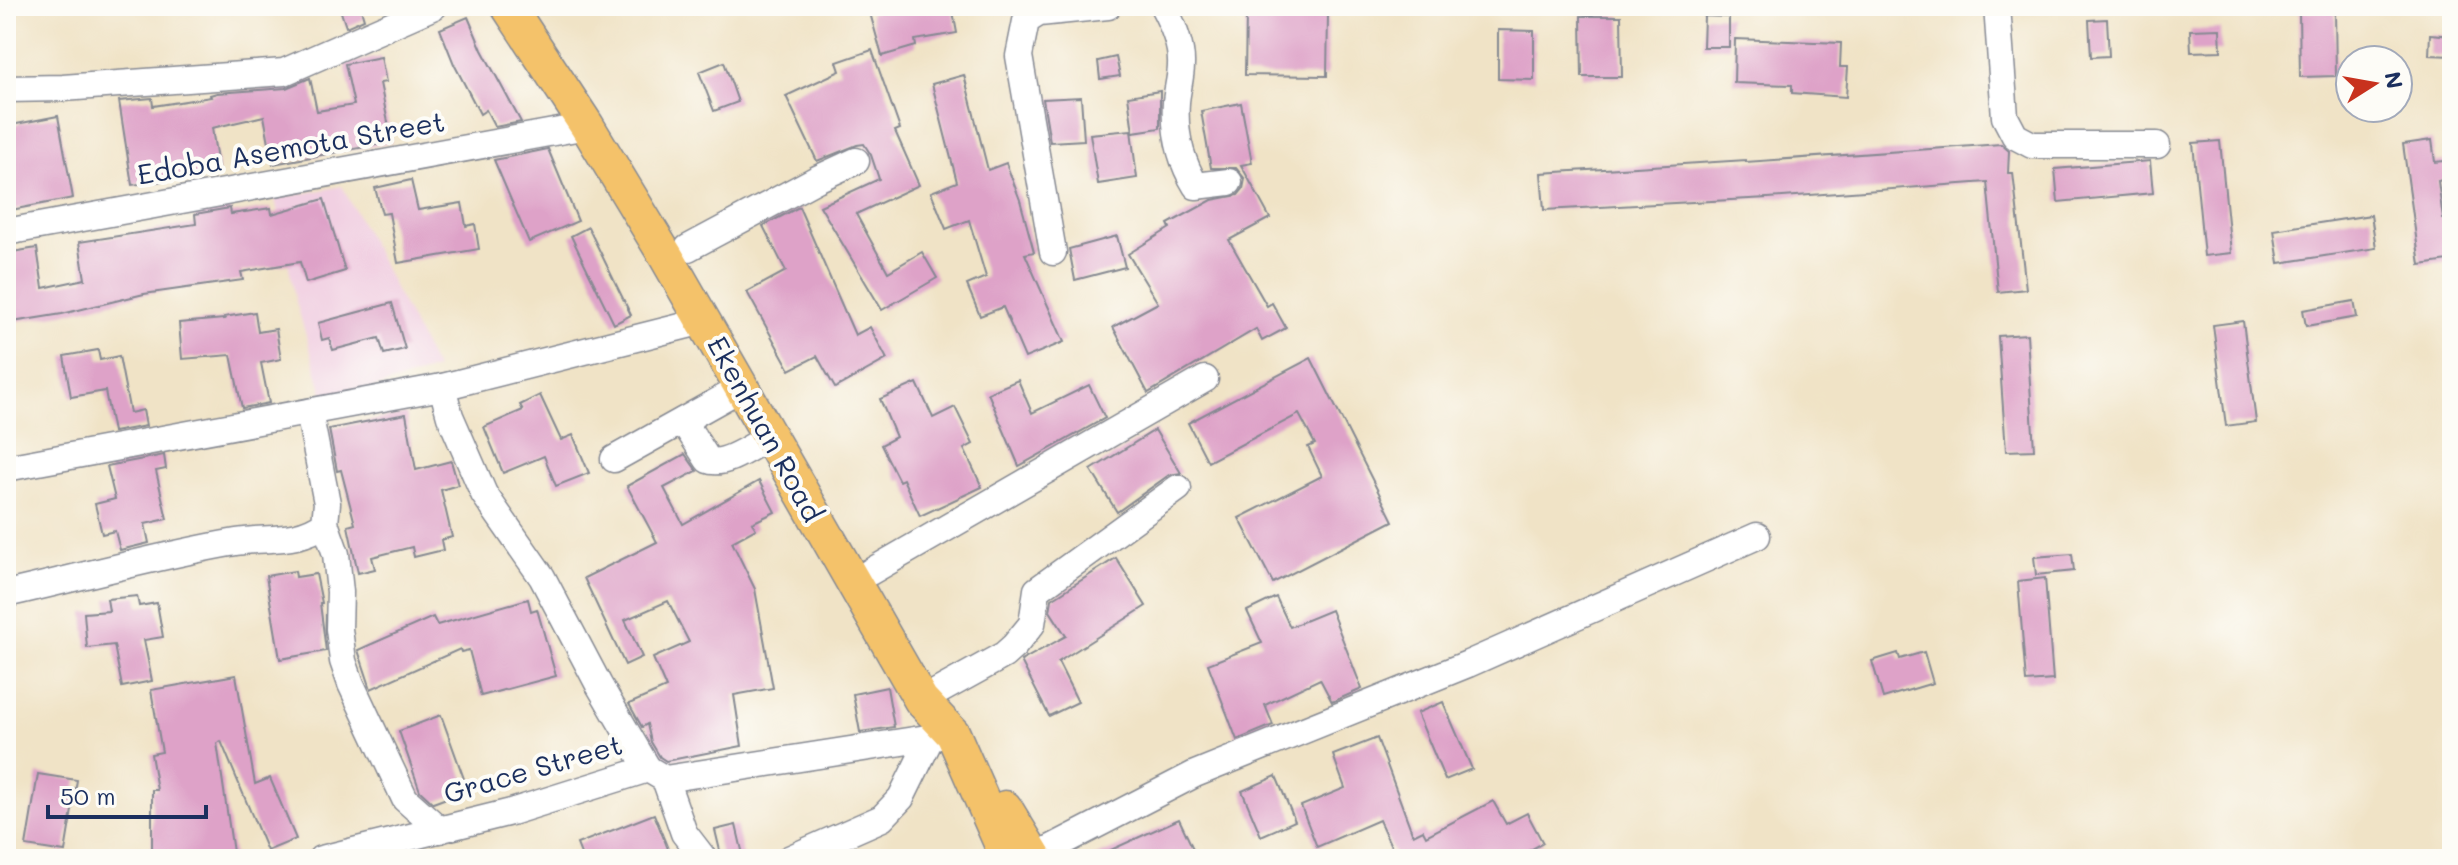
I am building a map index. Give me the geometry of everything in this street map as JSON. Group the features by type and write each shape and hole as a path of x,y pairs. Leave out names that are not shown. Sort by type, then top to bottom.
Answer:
{"main road":[{"name":"Ekenhuan Road","path":"508,6 587,126 704,321 942,737 1026,858"},
{"name":"Ekenhuan Road","path":"533,6 608,115 688,248 937,692 1026,858"}],"street":[{"path":"6,89 63,88 284,72 434,6"},
{"path":"1053,252 1019,56 1026,21 1039,13 1108,6"},
{"path":"1163,6 1171,20 1182,64 1176,102 1176,138 1189,175 1196,186 1229,182"},
{"path":"1997,6 2005,117 2015,136 2032,145 2157,145"},
{"name":"Edoba Asemota Street","path":"6,232 587,126"},
{"path":"688,248 856,161"},
{"path":"6,468 442,387 704,321"},
{"path":"870,572 1205,379"},
{"path":"442,387 450,416 484,494 542,577 599,685 657,774 684,833 704,859"},
{"path":"614,459 743,387"},
{"path":"309,412 327,503 325,523 336,554 343,661 405,799 440,830"},
{"path":"683,421 708,460 713,462 723,461 769,437"},
{"path":"937,692 1004,655 1032,624 1037,590 1178,488"},
{"path":"6,594 238,542 302,536 325,523"},
{"path":"1026,858 1195,774 1468,664 1757,536"},
{"path":"789,859 882,818 901,798 942,737"},
{"name":"Grace Street","path":"321,859 392,850 440,830 657,774 942,737"}],"shaded area":[{"path":"342,186 436,369 326,403 296,302 275,199"}],"building":[{"path":"339,6 360,6 364,19 346,27"},
{"path":"896,6 952,6 957,33 915,40 916,46 882,56 870,13"},
{"path":"2335,11 2334,76 2300,77 2299,12"},
{"path":"1246,14 1328,14 1327,76 1245,75"},
{"path":"1581,16 1621,16 1622,77 1582,77"},
{"path":"1704,16 1729,17 1729,47 1703,47"},
{"path":"468,17 521,122 495,127 486,110 480,114 454,64 440,29"},
{"path":"2107,19 2109,56 2091,57 2089,20"},
{"path":"2220,29 2221,51 2191,52 2190,30"},
{"path":"1498,30 1534,31 1534,80 1498,79"},
{"path":"2430,34 2452,36 2452,56 2429,55"},
{"path":"1735,39 1841,43 1840,67 1848,67 1846,97 1792,93 1792,85 1734,83"},
{"path":"872,50 900,129 895,131 919,185 856,214 888,272 922,252 937,278 882,310 820,206 879,179 871,155 864,144 817,161 786,96 840,71 837,62"},
{"path":"381,57 386,82 380,83 392,142 273,164 264,116 212,128 219,174 132,185 119,101 152,98 153,106 211,97 217,93 286,88 310,78 317,111 354,105 345,64"},
{"path":"1116,57 1120,76 1100,79 1098,61"},
{"path":"724,62 738,102 714,111 699,72"},
{"path":"964,75 988,170 1006,163 1034,252 1025,254 1064,342 1025,358 1003,307 980,316 967,285 986,277 969,220 946,229 931,192 957,182 932,84"},
{"path":"1160,91 1160,128 1133,132 1128,96"},
{"path":"1081,97 1084,140 1050,142 1043,99"},
{"path":"1241,103 1252,163 1241,165 1270,218 1229,240 1267,306 1272,303 1286,328 1262,341 1256,329 1148,393 1113,327 1158,303 1128,254 1170,228 1168,224 1212,200 1238,195 1243,189 1245,179 1236,168 1211,168 1201,111"},
{"path":"58,116 73,198 6,211 6,126"},
{"path":"1131,130 1137,178 1098,184 1090,134"},
{"path":"2432,140 2435,162 2444,161 2446,179 2438,181 2443,219 2452,218 2452,238 2446,239 2449,261 2420,265 2403,144"},
{"path":"2220,141 2231,253 2204,256 2193,143"},
{"path":"2001,144 2009,151 2008,173 2013,173 2026,289 1998,292 1987,182 1544,210 1541,173"},
{"path":"548,149 578,221 529,242 494,160"},
{"path":"2150,161 2153,193 2058,202 2055,169"},
{"path":"411,180 418,210 462,203 466,226 475,224 479,249 398,263 389,213 382,214 375,188"},
{"path":"324,199 345,271 306,283 300,262 241,272 243,280 144,294 62,314 6,323 6,253 37,248 43,288 85,279 79,242 196,224 195,214 230,208 231,214 271,208 272,214"},
{"path":"799,207 855,335 870,327 887,359 835,388 817,356 790,370 747,292 786,271 763,226"},
{"path":"2371,215 2376,248 2279,263 2274,230"},
{"path":"588,227 631,315 614,324 571,236"},
{"path":"1117,236 1125,267 1075,280 1069,249"},
{"path":"2354,301 2357,317 2306,326 2303,310"},
{"path":"392,303 405,349 384,354 379,338 333,350 329,338 322,340 318,323"},
{"path":"255,312 258,332 276,329 281,359 261,363 269,403 242,408 231,355 182,359 179,323 225,319"},
{"path":"2243,321 2256,422 2226,426 2213,325"},
{"path":"2027,334 2034,450 2006,451 1998,336"},
{"path":"98,350 100,360 119,356 130,413 143,410 146,426 113,432 105,391 71,397 64,356"},
{"path":"1311,358 1393,521 1273,583 1239,518 1322,476 1308,447 1315,444 1299,414 1208,462 1188,423"},
{"path":"1018,380 1032,413 1089,385 1105,418 1019,466 988,393"},
{"path":"917,383 933,418 955,407 973,444 964,449 982,487 920,516 903,479 899,481 881,445 896,437 880,399"},
{"path":"540,395 561,440 573,435 589,473 556,486 544,456 503,473 484,427 523,410 520,405"},
{"path":"406,414 416,470 451,461 458,485 441,490 452,537 441,540 443,550 414,557 412,547 372,557 375,569 358,573 348,526 355,524 341,470 337,471 329,429"},
{"path":"1155,430 1181,473 1169,475 1117,512 1091,470"},
{"path":"685,454 697,471 664,488 683,524 759,481 775,512 752,523 756,529 732,542 755,589 773,688 734,695 742,746 666,761 651,742 647,724 642,727 629,704 666,688 653,658 689,642 668,601 625,620 642,657 625,665 584,578 657,542 627,486"},
{"path":"164,455 166,469 156,471 167,519 145,524 149,543 120,550 115,531 102,534 95,504 115,499 107,466"},
{"path":"2072,554 2074,571 2036,575 2034,557"},
{"path":"1116,558 1146,606 1058,662 1078,702 1049,716 1021,661 1066,636 1050,611 1052,599"},
{"path":"295,571 296,577 316,574 326,651 280,659 266,576"},
{"path":"2045,578 2053,680 2026,682 2018,581"},
{"path":"137,596 139,606 157,603 163,637 144,640 152,681 122,687 114,645 87,648 84,613 109,611 107,599"},
{"path":"1276,597 1290,627 1331,610 1362,689 1332,702 1320,679 1265,705 1273,725 1237,740 1208,664 1262,643 1247,611"},
{"path":"528,599 531,611 537,609 556,676 481,696 469,650 461,652 460,649 371,689 358,650 433,617 437,625"},
{"path":"1924,652 1933,683 1883,698 1872,661 1898,653 1900,659"},
{"path":"236,675 255,784 270,778 296,839 267,851 221,741 217,743 234,859 152,859 152,790 157,790 151,754 162,752 151,690"},
{"path":"887,687 894,727 860,732 853,694"},
{"path":"1443,702 1472,769 1445,780 1417,713"},
{"path":"441,715 468,790 433,803 420,791 399,731"},
{"path":"1377,738 1413,835 1423,830 1426,836 1493,801 1506,824 1527,813 1543,843 1514,859 1397,859 1379,820 1317,847 1301,806 1345,788 1333,755"},
{"path":"38,774 77,780 65,852 26,846"},
{"path":"1276,776 1295,821 1261,836 1242,791"},
{"path":"654,814 672,859 583,859 577,844"},
{"path":"1179,819 1195,853 1183,859 1091,859"},
{"path":"736,825 744,859 722,859 715,830"}]}
